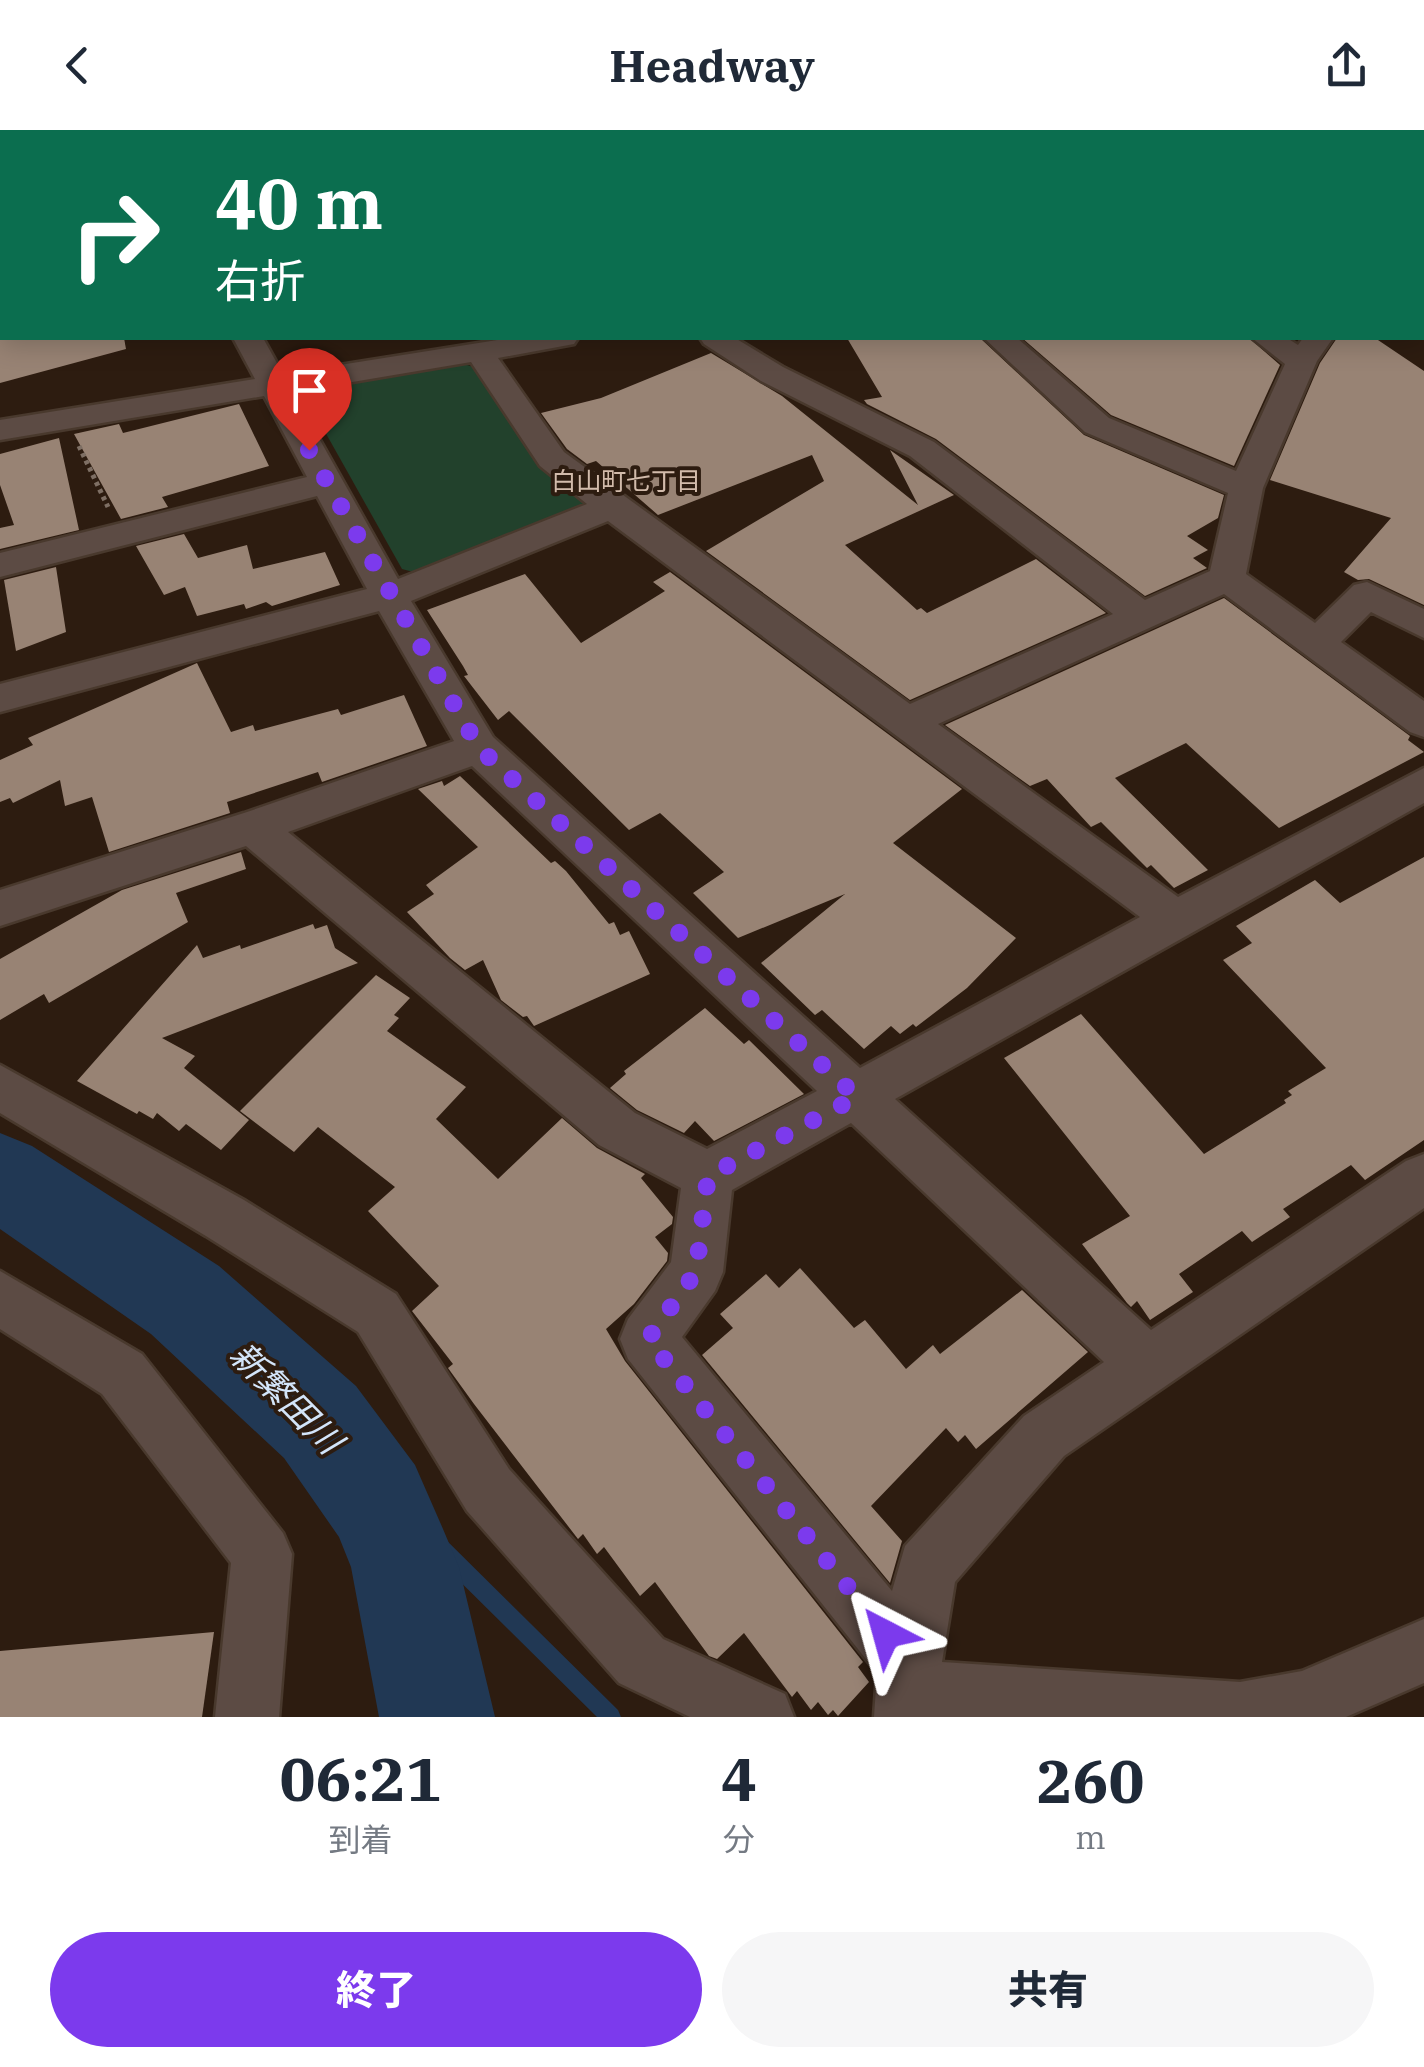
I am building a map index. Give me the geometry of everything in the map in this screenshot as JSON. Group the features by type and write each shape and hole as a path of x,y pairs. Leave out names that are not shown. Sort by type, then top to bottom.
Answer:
{"street":[{"path":"249,340 389,596 479,748 1149,1366"},
{"path":"0,430 550,340"},
{"path":"719,340 772,374 922,449 1139,615"},
{"path":"1001,340 1097,425 1246,488"},
{"path":"1227,578 1246,488 1310,350 1274,340"},
{"path":"479,352 552,458 612,507 1178,921"},
{"path":"0,565 326,483"},
{"path":"0,698 389,596 612,507"},
{"path":"908,722 1227,578"},
{"path":"1227,578 1424,722"},
{"path":"1317,644 1367,594 1424,625"},
{"path":"0,908 253,827 479,748"},
{"path":"708,1176 1424,784"},
{"path":"253,827 617,1129 708,1176"},
{"path":"0,1087 225,1218 378,1314 488,1490 641,1662 762,1717"},
{"path":"708,1176 696,1272 648,1339 908,1691 1240,1714 1303,1703 1424,1651"},
{"path":"908,1691 927,1568 1044,1436 1424,1178"},
{"path":"10,1312 122,1374 262,1554 247,1717"}],"path":[{"path":"66,419 122,535"}],"green space":[{"path":"460,363 474,367 586,499 583,509 417,573 402,569 306,398 317,388"}],"building":[{"path":"0,340 124,340 126,349 0,383"},
{"path":"848,340 982,340 1084,435 1224,495 1218,518 1187,536 1208,550 1193,558 1207,568 1145,596 936,439 864,400 882,397"},
{"path":"1024,340 1251,340 1280,365 1234,466 1111,415"},
{"path":"1336,340 1378,340 1424,371 1424,605 1369,579 1358,580 1344,572 1391,518 1270,480 1320,363"},
{"path":"711,353 782,396 918,505 890,450 954,495 845,545 917,610 921,608 927,613 1036,559 1106,613 910,700 706,551 824,481 812,455 658,515 596,461 587,464 567,449 541,413 601,398"},
{"path":"239,404 269,466 162,497 168,507 121,519 74,434 119,424 123,433"},
{"path":"59,438 79,530 0,549 0,528 14,525 0,485 0,454"},
{"path":"184,534 198,558 247,545 253,569 325,552 340,585 272,606 266,602 246,609 244,604 197,616 185,587 164,595 136,546"},
{"path":"56,567 66,632 16,651 4,580"},
{"path":"670,572 962,789 893,843 1016,938 967,988 916,1027 913,1024 900,1034 891,1026 864,1049 822,1010 815,1015 761,963 845,894 738,938 693,893 724,872 660,813 629,830 509,711 498,720 464,676 468,675 427,610 525,574 581,643 665,591 653,582"},
{"path":"1224,598 1410,736 1408,740 1424,752 1279,828 1186,743 1115,778 1208,870 1174,888 1151,865 1147,868 1101,822 1091,827 1047,779 1030,786 945,725"},
{"path":"197,663 231,732 253,725 255,731 338,709 341,715 404,695 427,746 322,782 318,772 227,802 230,813 109,852 92,797 65,806 60,780 13,803 10,798 0,802 0,760 33,745 28,738"},
{"path":"460,776 551,863 555,861 566,871 609,924 614,922 620,935 629,931 650,974 534,1026 527,1016 501,1000 483,960 465,970 450,958 407,912 434,894 426,885 478,847 418,789 442,781 444,786"},
{"path":"241,852 246,869 176,893 188,922 49,1003 44,994 0,1020 0,959 122,890"},
{"path":"1424,857 1424,1140 1365,1180 1351,1165 1283,1209 1290,1217 1252,1242 1242,1231 1179,1274 1193,1292 1150,1320 1137,1301 1131,1307 1127,1303 1082,1244 1130,1216 1004,1058 1081,1014 1204,1154 1286,1103 1284,1100 1292,1095 1288,1091 1326,1068 1223,960 1252,943 1236,926 1315,880 1340,903"},
{"path":"313,924 315,929 327,925 335,948 358,963 162,1038 195,1056 184,1068 249,1120 221,1150 186,1124 179,1131 157,1113 153,1119 139,1111 137,1114 77,1081 197,945 203,958"},
{"path":"376,975 410,998 394,1015 399,1018 387,1031 466,1087 436,1119 498,1179 562,1118 597,1148 645,1174 641,1178 673,1217 672,1224 655,1237 668,1253 667,1261 634,1304 606,1329 625,1361 863,1662 858,1667 869,1682 838,1716 833,1710 828,1715 818,1702 811,1710 797,1691 792,1697 744,1633 717,1659 709,1656 655,1582 640,1596 604,1547 597,1554 583,1534 578,1539 474,1404 448,1368 453,1364 412,1311 439,1286 368,1211 395,1187 318,1127 294,1152 240,1111"},
{"path":"705,1008 744,1044 749,1040 804,1094 714,1141 695,1121 684,1133 637,1110 610,1088 626,1074 624,1071"},
{"path":"800,1268 854,1328 865,1320 906,1369 933,1345 940,1354 1022,1290 1088,1352 976,1449 965,1435 958,1442 946,1428 871,1506 902,1541 890,1583 702,1355 733,1328 720,1314 766,1274 779,1288"},
{"path":"214,1632 202,1717 0,1717 0,1651"}],"waterway":[{"name":"新繁田川","path":"0,1176 185,1300 320,1422 378,1502 405,1567 437,1717"},
{"path":"378,1502 427,1535 611,1717"}],"district":[{"name":"白山町七丁目","path":"626,481"}],"route":[{"path":"309,450 479,748 857,1097 708,1176 696,1272 648,1339 886,1634"}]}
